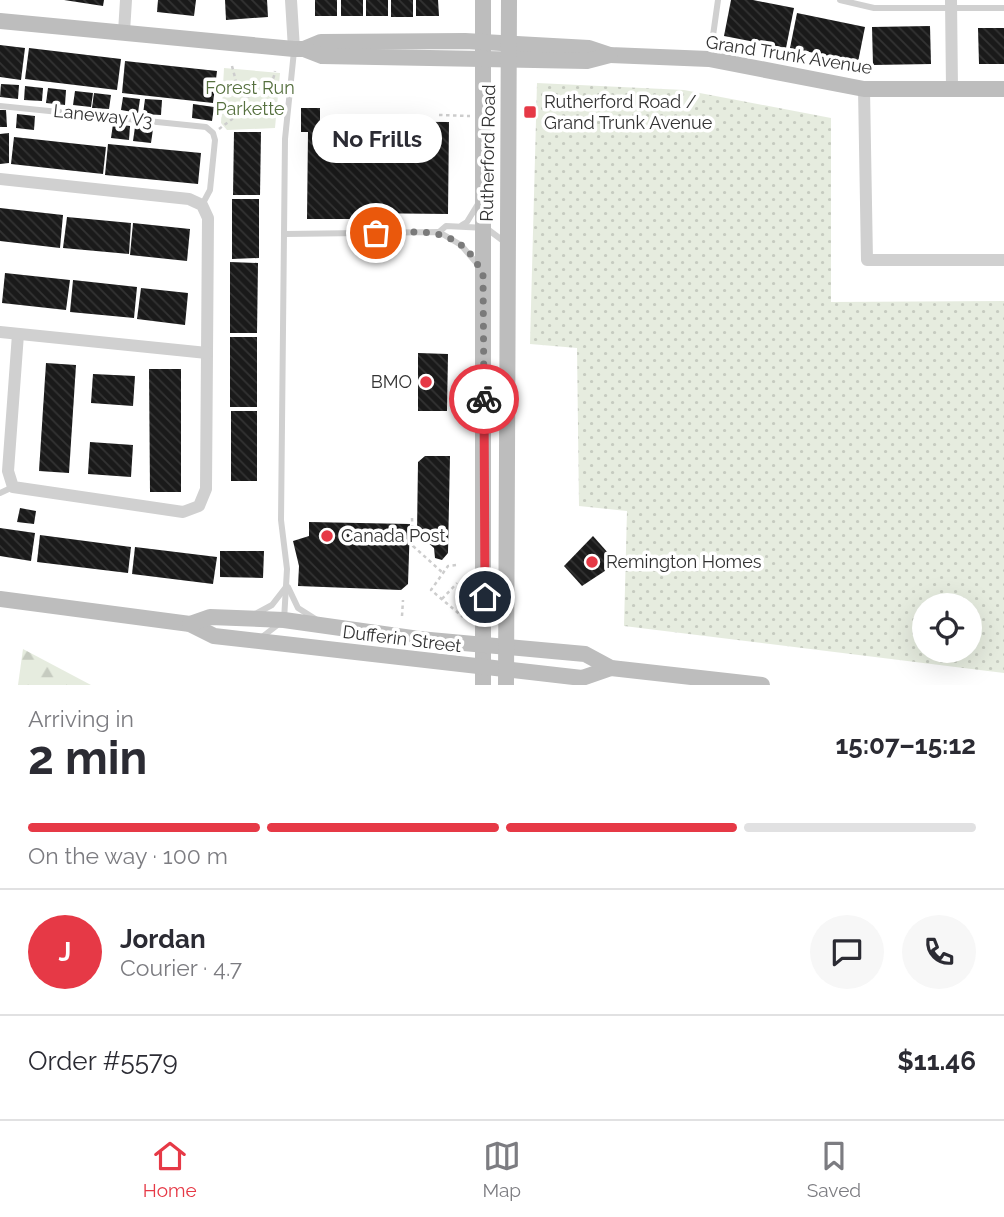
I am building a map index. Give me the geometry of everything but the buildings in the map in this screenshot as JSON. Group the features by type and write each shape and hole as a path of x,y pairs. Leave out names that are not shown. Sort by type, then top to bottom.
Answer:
{"main road":[{"name":"Rutherford Road","path":"483,0 484,677"},
{"name":"Rutherford Road","path":"506,678 509,0"},
{"path":"0,20 299,49"},
{"name":"Grand Trunk Avenue","path":"299,49 321,42 509,43 589,48 610,55 709,59 864,89 1004,89"},
{"name":"Grand Trunk Avenue","path":"299,49 322,56 483,61 587,61 610,55"},
{"name":"Dufferin Street","path":"0,598 190,624 215,636 484,677 582,678 611,668"},
{"name":"Dufferin Street","path":"190,624 210,617 284,620 485,645 585,654 611,668 762,685"}],"street":[{"path":"124,33 127,0"},
{"path":"291,0 299,49"},
{"path":"951,5 952,89"},
{"path":"864,89 867,260 1004,260"},
{"path":"0,179 188,200 202,205 208,218 206,489 199,506 183,512 13,487 8,471 18,334"},
{"path":"0,332 207,353"}],"lane":[{"path":"709,59 719,0"},
{"path":"840,0 874,8 951,5 1004,8"},
{"path":"256,641 284,620 287,586 281,520 285,139 299,49"},
{"name":"Laneway V3","path":"0,106 206,127 213,133"},
{"path":"202,205 210,190 215,140 213,133"},
{"path":"458,226 467,222 483,196"},
{"path":"439,232 446,226 483,227 507,243"},
{"path":"285,234 439,232 461,245 477,262 483,275"},
{"path":"0,493 13,487"},
{"path":"245,618 272,605 287,586"},
{"path":"287,586 299,608 328,626"}],"path":[{"path":"232,66 238,89 245,97"},
{"path":"245,97 260,94 267,89 275,71"},
{"path":"213,133 240,113 245,97"},
{"path":"439,115 483,116"},
{"path":"412,518 412,546 443,573"},
{"path":"456,565 447,566 431,590 463,617"},
{"path":"442,599 457,583"},
{"path":"402,616 403,600"}],"green space":[{"name":"Forest Run Parkette","path":"224,68 280,73 275,128 227,130 221,123"},
{"path":"537,83 684,90 831,118 831,302 1004,301 1004,673 923,663 982,663 982,593 912,593 912,662 624,626 627,511 579,506 577,348 530,344"},
{"path":"23,649 91,685 18,685"}],"way so far":[{"path":"376,233 439,232 461,245 477,262 483,275 484,399"}],"place":[{"name":"Rutherford Road / Grand Trunk Avenue","path":"530,112"},
{"name":"No Frills","path":"376,233"},
{"name":"BMO","path":"426,382"},
{"name":"Canada Post","path":"327,536"},
{"name":"Remington Homes","path":"592,562"}],"route":[{"path":"484,399 485,597"}]}
